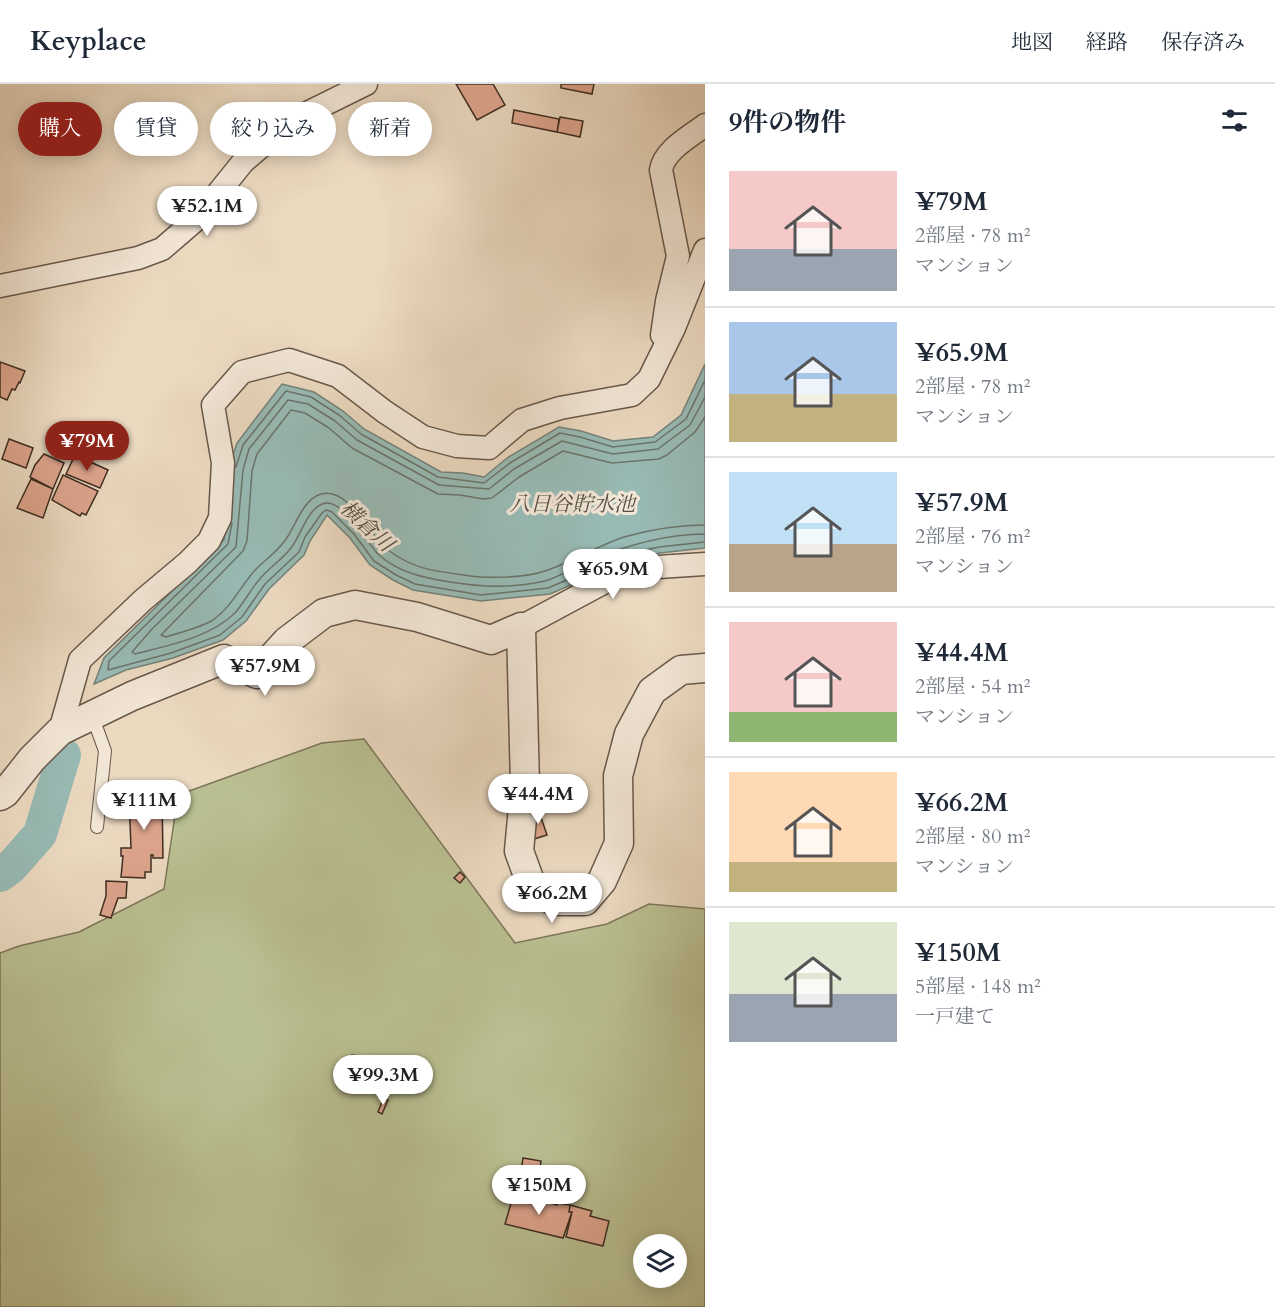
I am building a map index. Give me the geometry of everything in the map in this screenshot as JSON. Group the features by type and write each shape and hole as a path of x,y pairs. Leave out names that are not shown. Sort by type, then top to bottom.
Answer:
{"street":[{"path":"0,286 138,258 162,249 198,218 243,162 291,121 366,84"},
{"path":"658,364 667,301 678,255 661,170 662,163 668,154 705,125"},
{"path":"60,731 80,660 209,541 220,518 223,463 213,405 242,372 289,360 338,376 423,438 457,446 489,448 522,420 560,408 632,395 649,379 658,364 705,250"},
{"path":"0,796 60,731 132,696 224,659 257,675 287,641 324,613 355,604 417,617 491,640 521,627 616,576 658,567 705,564"},
{"path":"521,627 525,786 519,851 531,884 554,901 585,901 602,881 619,843 618,776 629,734 652,691 681,670 705,668"}],"lane":[{"path":"92,715 105,751 97,827"}],"green space":[{"path":"364,739 515,943 607,924 649,904 705,909 705,1307 0,1307 0,953 19,946 79,932 164,889 178,795 322,743"}],"water":[{"name":"八日谷貯水池","path":"705,364 705,548 631,559 550,594 481,601 413,590 393,580 370,565 350,538 327,515 304,555 269,589 246,621 223,640 173,658 126,670 94,684 104,658 224,540 229,467 237,443 282,384 314,392 343,411 364,429 441,472 484,477 507,458 559,427 613,441 653,437 681,415"}],"building":[{"path":"456,84 493,84 505,105 477,120"},
{"path":"561,84 594,84 592,94 561,88"},
{"path":"514,110 559,119 557,132 512,123"},
{"path":"560,117 583,121 580,137 557,132"},
{"path":"0,362 25,371 20,383 15,390 12,389 7,400 0,397"},
{"path":"9,439 33,448 26,468 2,459"},
{"path":"44,454 64,463 53,489 30,477 35,465"},
{"path":"75,455 108,470 100,488 66,474"},
{"path":"63,475 98,491 86,515 82,513 80,516 52,500"},
{"path":"31,479 53,489 43,518 17,508"},
{"path":"154,781 155,795 162,795 163,858 153,858 151,855 151,872 145,872 145,878 121,877 123,856 121,856 121,848 131,848 129,796 133,796 132,783"},
{"path":"535,800 547,835 531,840"},
{"path":"460,872 465,877 460,883 454,878"},
{"path":"106,881 127,882 126,898 118,898 111,918 100,915 106,896"},
{"path":"352,1055 378,1061 376,1071 350,1066"},
{"path":"383,1099 388,1100 382,1114 378,1112"},
{"path":"523,1158 541,1161 540,1168 550,1169 546,1189 519,1184"},
{"path":"517,1195 557,1205 558,1203 570,1205 569,1212 572,1212 563,1238 505,1224 512,1200 515,1201"},
{"path":"570,1205 592,1211 590,1216 609,1221 603,1246 566,1237 572,1212 569,1212"}],"waterway":[{"name":"横倉川","path":"0,875 11,867 40,834 64,755"}]}
